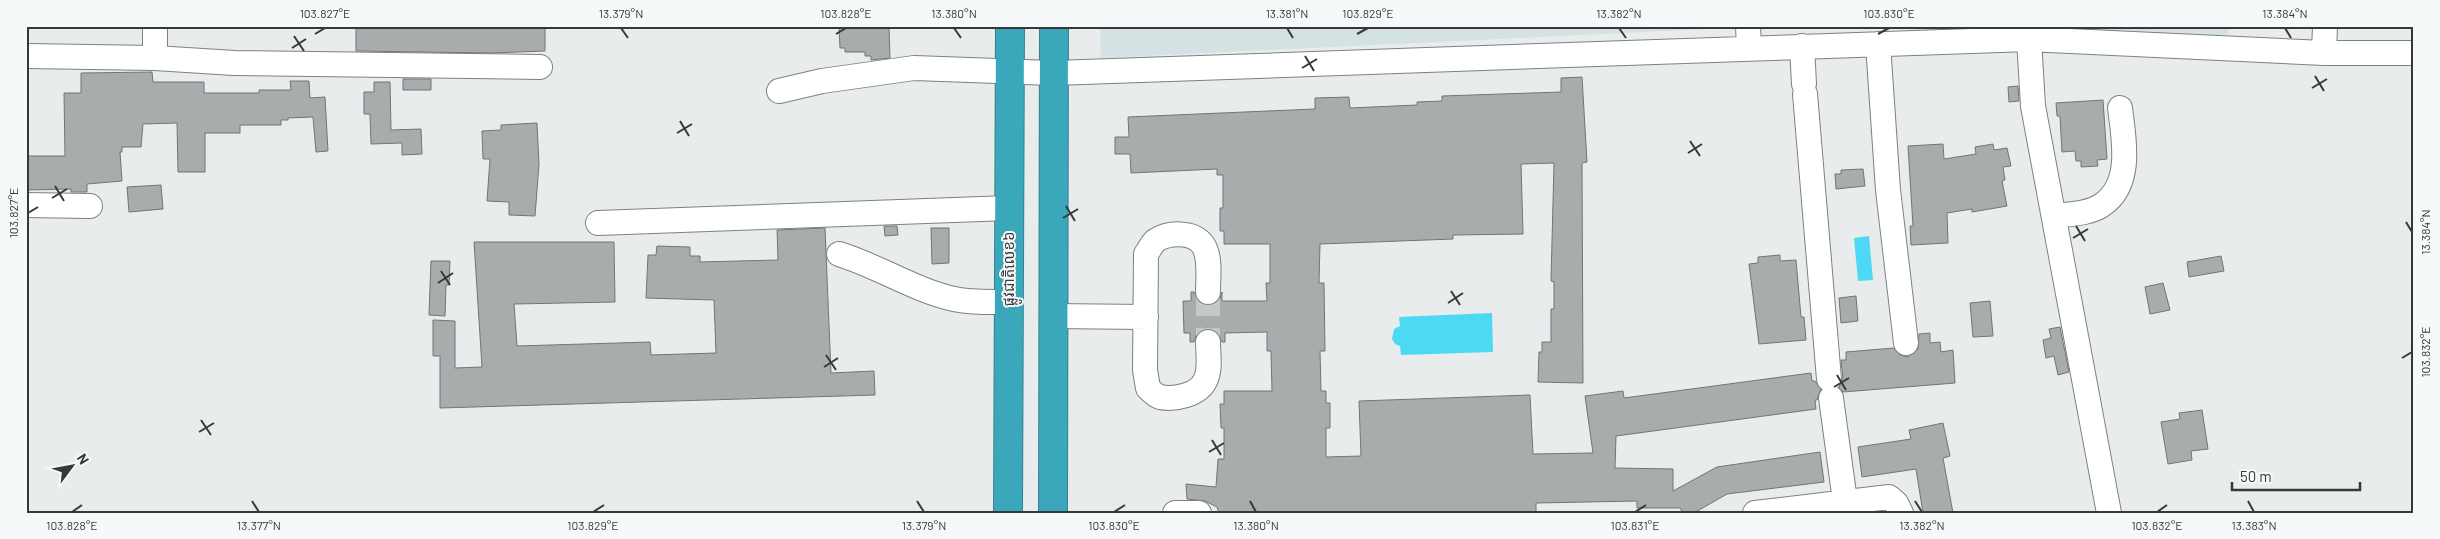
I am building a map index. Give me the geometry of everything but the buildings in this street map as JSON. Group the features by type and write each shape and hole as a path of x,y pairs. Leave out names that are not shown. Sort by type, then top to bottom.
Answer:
{"highway":[{"name":"ផ្លូវជាតិលេខ៦","path":"1008,513 1010,26"},
{"path":"1052,513 1054,26"}],"street":[{"path":"155,26 155,58"},
{"path":"2324,53 2325,26"},
{"path":"779,91 822,81 914,68 1054,73 1748,37 1802,46 1878,44 1910,34 2324,53 2414,53"},
{"path":"2029,39 2033,106 2108,513"},
{"path":"1878,44 1888,190 1906,343"},
{"path":"1802,46 1804,89 1830,388 1845,501"},
{"path":"26,56 155,58 234,63 540,67"},
{"path":"2054,216 2084,212 2102,205 2119,186 2125,150 2120,108"},
{"path":"26,205 90,206"},
{"path":"598,223 1009,208"},
{"path":"1208,292 1208,257 1202,244 1188,234 1173,235 1155,241 1146,254 1145,370 1148,388 1158,397 1174,398 1196,391 1206,381 1208,342"},
{"path":"838,254 862,261 891,276 954,299 1008,302"},
{"path":"1053,316 1146,317"},
{"path":"1755,513 1889,497 1896,503 1901,513"},
{"path":"1175,513 1199,513"}],"shaded area":[{"path":"1100,26 1769,26 1101,58"},
{"path":"1988,26 2228,26 2229,34 2204,38"}],"water":[{"path":"1869,236 1873,280 1858,281 1854,238"},
{"path":"1492,313 1493,352 1401,355 1400,346 1395,344 1392,339 1394,329 1400,326 1399,317"}],"tunnel":[{"path":"1208,292 1208,342"}]}
